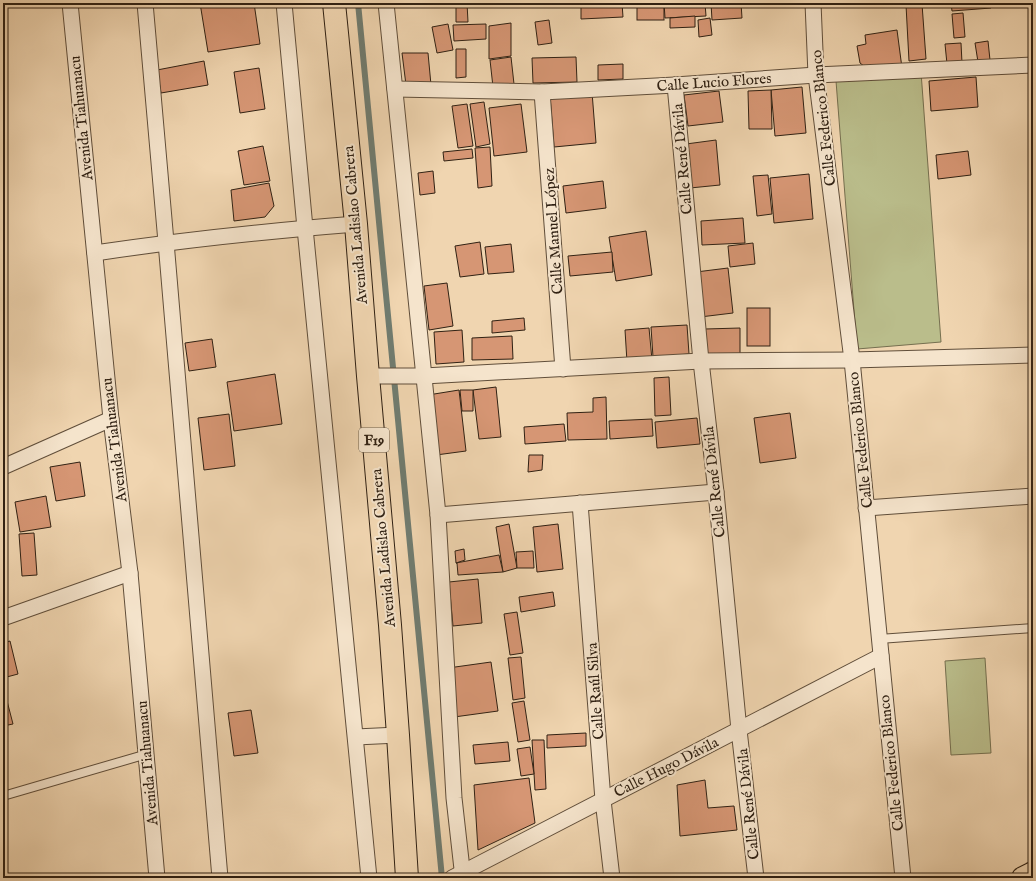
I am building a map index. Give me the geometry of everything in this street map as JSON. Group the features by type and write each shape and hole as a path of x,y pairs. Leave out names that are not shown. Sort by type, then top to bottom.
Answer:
{"main road":[{"name":"Avenida Ladislao Cabrera","path":"334,3 356,224 376,376 390,625 408,878"},
{"path":"1023,878 1033,873"}],"street":[{"name":"Avenida Tiahuanacu","path":"70,3 111,419 130,573 157,878"},
{"path":"144,3 166,242 220,878"},
{"path":"284,3 369,878"},
{"path":"386,3 396,89 438,515 459,876"},
{"name":"Calle Federico Blanco","path":"813,3 816,75 852,360 903,878"},
{"name":"Calle Lucio Flores","path":"396,89 542,92 676,85 816,75 1033,65"},
{"name":"Calle René Dávila","path":"676,85 739,730 756,878"},
{"name":"Calle Manuel López","path":"542,92 563,369"},
{"path":"95,253 166,242 356,224"},
{"path":"376,376 424,376 702,362 1033,355"},
{"path":"3,467 111,419"},
{"path":"438,515 716,492"},
{"path":"866,508 1033,496"},
{"name":"Calle Raúl Silva","path":"580,503 603,800 612,878"},
{"path":"3,618 130,573"},
{"name":"Calle Hugo Dávila","path":"459,876 881,656"},
{"path":"356,737 398,735"}],"lane":[{"path":"879,639 1033,628"},
{"path":"3,796 146,754"}],"green space":[{"path":"921,72 941,342 857,349 836,81"},
{"path":"985,658 991,753 951,755 945,661"}],"building":[{"path":"200,3 254,3 260,44 208,52"},
{"path":"456,3 467,3 468,22 456,22"},
{"path":"581,3 622,3 623,17 581,19"},
{"path":"637,3 664,3 664,20 637,20"},
{"path":"664,3 705,3 706,16 665,18"},
{"path":"711,3 741,3 742,18 712,20"},
{"path":"951,3 991,3 991,8 952,11"},
{"path":"922,4 926,59 909,61 906,5"},
{"path":"963,13 965,37 954,38 952,14"},
{"path":"695,16 695,27 670,28 670,18"},
{"path":"710,18 712,35 699,37 698,20"},
{"path":"549,20 552,43 538,45 535,22"},
{"path":"511,23 511,56 489,59 489,26"},
{"path":"448,24 453,50 437,53 432,27"},
{"path":"486,24 486,39 454,41 453,25"},
{"path":"897,30 902,68 869,70 860,63 857,46 866,44 865,35"},
{"path":"988,41 990,60 978,62 975,43"},
{"path":"961,43 962,63 947,64 945,44"},
{"path":"456,49 466,49 466,77 456,78"},
{"path":"402,53 428,53 431,85 406,85"},
{"path":"511,57 514,84 493,87 490,60"},
{"path":"576,57 577,82 533,83 532,58"},
{"path":"204,61 208,85 161,93 157,70"},
{"path":"623,64 623,79 598,80 598,65"},
{"path":"259,68 265,109 240,113 234,72"},
{"path":"976,77 978,107 931,111 929,81"},
{"path":"802,87 806,133 775,136 771,90"},
{"path":"771,90 772,129 749,129 748,91"},
{"path":"719,91 723,122 688,126 684,95"},
{"path":"592,92 596,143 554,147 550,96"},
{"path":"484,102 490,144 476,147 470,104"},
{"path":"467,104 473,146 458,148 452,106"},
{"path":"521,104 527,152 494,156 489,108"},
{"path":"716,140 720,185 690,188 686,144"},
{"path":"263,146 270,181 244,185 238,151"},
{"path":"490,147 492,186 478,188 475,148"},
{"path":"472,149 473,158 444,161 443,152"},
{"path":"968,151 971,175 938,179 936,155"},
{"path":"433,171 435,193 420,195 418,173"},
{"path":"809,174 813,219 774,223 770,178"},
{"path":"768,175 772,214 757,216 753,176"},
{"path":"603,181 606,208 566,213 563,186"},
{"path":"269,183 274,206 265,217 234,221 231,190"},
{"path":"743,218 745,243 702,245 701,221"},
{"path":"646,231 652,275 616,281 609,237"},
{"path":"480,242 484,274 460,277 455,246"},
{"path":"753,243 755,264 730,267 728,246"},
{"path":"511,244 514,272 488,274 485,247"},
{"path":"612,252 613,272 570,276 568,256"},
{"path":"728,268 733,313 700,317 696,272"},
{"path":"447,283 453,326 429,330 424,286"},
{"path":"747,308 770,308 770,346 747,346"},
{"path":"524,318 525,330 492,333 492,321"},
{"path":"687,325 689,354 653,357 651,327"},
{"path":"649,328 652,360 627,362 625,330"},
{"path":"740,328 740,354 706,354 705,329"},
{"path":"462,330 464,362 436,364 434,332"},
{"path":"512,336 513,359 472,360 472,338"},
{"path":"212,339 216,367 189,371 185,343"},
{"path":"275,374 282,424 234,431 227,382"},
{"path":"669,377 671,415 655,416 654,378"},
{"path":"496,387 501,437 479,439 473,390"},
{"path":"459,390 466,451 436,455 428,395"},
{"path":"460,390 473,390 473,411 462,411"},
{"path":"606,397 607,439 568,440 567,413 593,412 593,398"},
{"path":"790,413 796,458 760,463 754,418"},
{"path":"229,414 235,466 204,470 198,418"},
{"path":"697,418 700,444 657,448 655,422"},
{"path":"652,419 653,436 610,439 609,421"},
{"path":"564,424 566,441 525,444 524,427"},
{"path":"529,455 543,455 542,470 528,472"},
{"path":"80,462 85,496 56,501 50,467"},
{"path":"46,496 51,527 20,532 15,502"},
{"path":"509,524 517,568 503,572 496,527"},
{"path":"558,524 563,569 537,572 533,527"},
{"path":"34,533 37,575 22,576 19,534"},
{"path":"464,549 465,560 456,563 455,551"},
{"path":"533,551 534,568 517,568 516,552"},
{"path":"499,555 503,572 458,575 456,563"},
{"path":"478,579 482,623 453,626 449,582"},
{"path":"553,592 555,606 521,612 519,597"},
{"path":"517,612 523,653 510,655 504,614"},
{"path":"10,641 18,674 3,678 3,643"},
{"path":"521,657 525,698 513,700 508,658"},
{"path":"491,662 498,711 454,717 448,668"},
{"path":"6,697 13,724 3,726 3,698"},
{"path":"524,701 530,740 518,742 512,703"},
{"path":"251,710 258,753 234,756 228,713"},
{"path":"586,733 586,746 547,748 547,735"},
{"path":"532,740 544,740 546,789 535,790"},
{"path":"508,742 510,761 475,764 473,745"},
{"path":"530,747 534,774 521,776 517,749"},
{"path":"529,778 535,823 478,850 474,785"},
{"path":"705,780 708,808 734,806 737,830 680,836 677,785"}],"waterway":[{"path":"358,3 442,878"}]}
